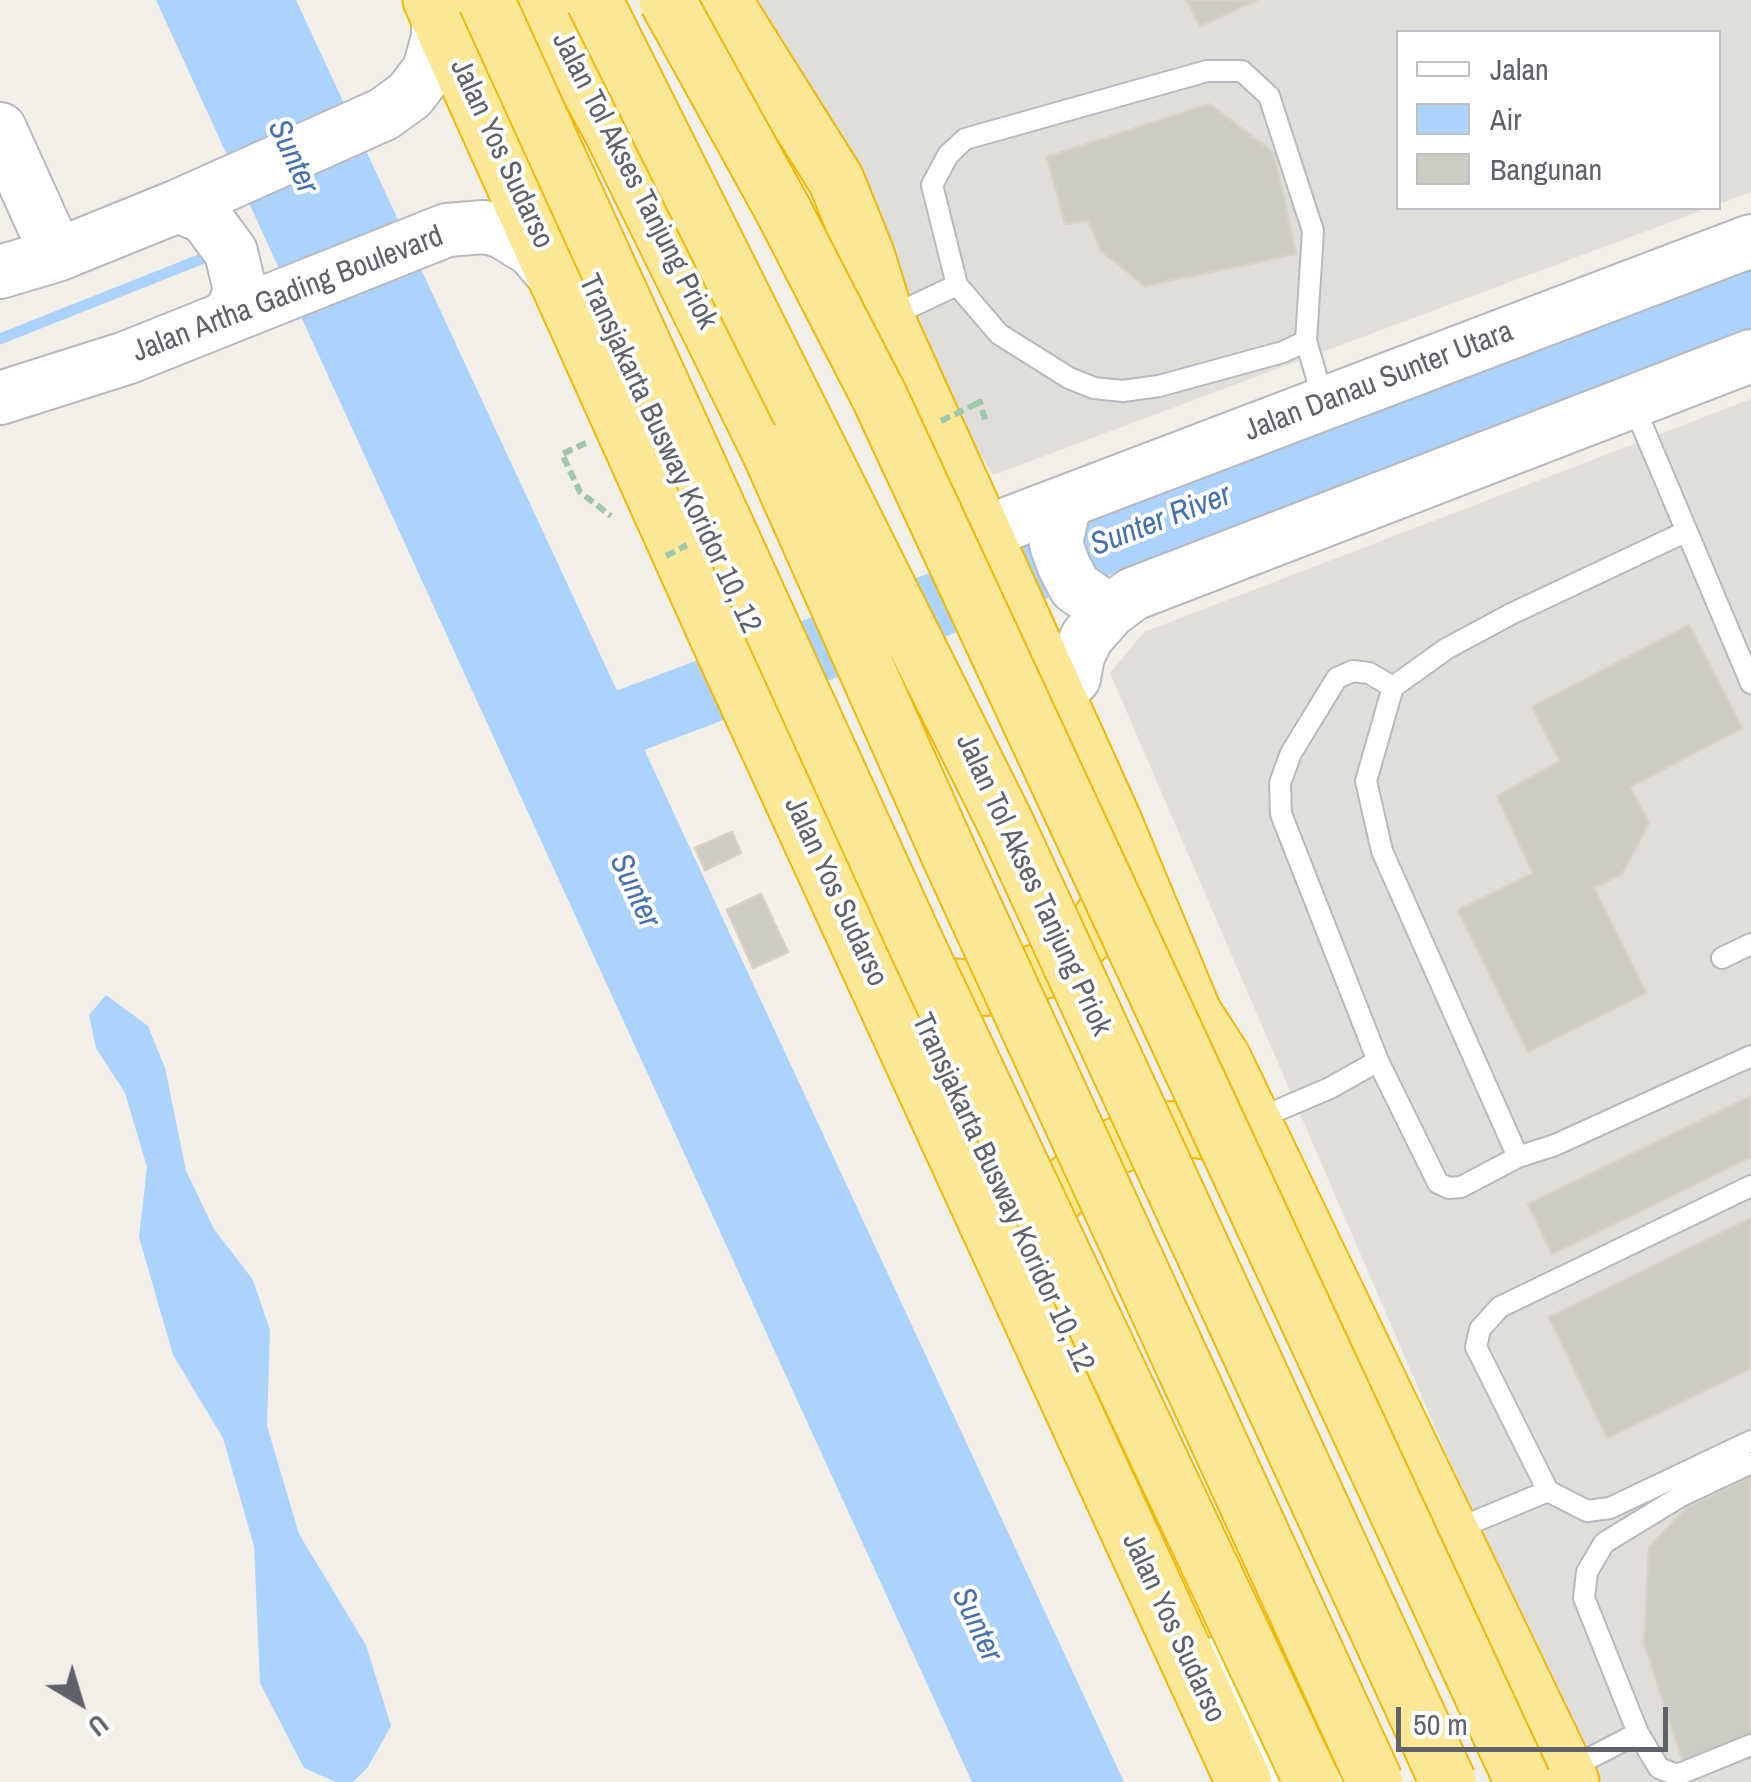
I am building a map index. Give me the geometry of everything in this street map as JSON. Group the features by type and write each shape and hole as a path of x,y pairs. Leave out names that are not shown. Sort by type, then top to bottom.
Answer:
{"highway":[{"name":"Jalan Tol Akses Tanjung Priok","path":"540,0 612,131 770,452 948,854 1374,1782"},
{"name":"Jalan Tol Akses Tanjung Priok","path":"594,0 656,117 1006,824 1448,1782"},
{"path":"667,0 782,208 880,398 1553,1778"},
{"path":"704,0 822,192 870,291 1026,552 1210,1006 1223,1058"},
{"path":"723,0 836,180 870,291"},
{"path":"452,5 917,946 1312,1782"},
{"name":"Jalan Yos Sudarso","path":"452,5 560,282 738,642 760,731 888,962 1039,1341 1244,1782"},
{"path":"1026,552 1113,820 1194,1014 1223,1058 1452,1532 1553,1778"},
{"path":"888,962 937,984 966,988 995,987 1050,968 1093,931 1109,907 1118,853 1113,820"},
{"path":"1039,1341 1028,1294 1028,1249 1047,1210 1064,1187 1108,1149 1162,1130 1220,1133 1258,1157 1279,1180"}],"main road":[{"path":"0,129 17,260 209,205 398,106 429,70 452,5"},
{"path":"209,205 249,298"},
{"name":"Jalan Artha Gading Boulevard","path":"0,398 126,358 249,298 446,230 501,230 532,250 560,282"},
{"name":"Jalan Danau Sunter Utara","path":"1026,552 1324,402 1751,241"},
{"path":"1074,678 1087,637 1110,611 1133,594 1751,356"},
{"path":"1026,552 1110,611"}],"lane":[{"path":"682,0 810,217"},
{"path":"1306,340 1284,352 1160,386 1123,391 1094,388 1069,378 1000,334 957,285 932,184 948,155 965,139 1207,71 1242,72 1269,96 1313,231 1306,340 1324,402"},
{"path":"957,285 870,291 938,448 1026,552"},
{"path":"1632,401 1751,684"},
{"name":"Transjakarta Busway Koridor 10, 12","path":"677,469 738,642"},
{"path":"1518,1157 1382,851 1366,781 1393,687 1446,649 1494,623 1685,532"},
{"path":"1393,687 1369,674 1353,671 1337,678 1291,753 1280,783 1281,814 1378,1061 1438,1183 1461,1187 1518,1157 1555,1145 1751,1056"},
{"path":"1722,958 1751,944"},
{"path":"1252,1122 1330,1088 1378,1061"},
{"path":"1751,1186 1500,1307 1480,1329 1476,1346 1548,1491 1587,1511 1610,1508 1751,1441"},
{"path":"1751,1463 1681,1496 1604,1543 1586,1572 1584,1598 1638,1733 1660,1768 1676,1775 1751,1745"},
{"path":"1452,1532 1548,1491"},
{"path":"1200,1622 1276,1782"},
{"path":"1553,1778 1638,1733"}],"shaded area":[{"path":"704,0 1751,0 1751,192 1721,203 1721,30 1396,30 1396,210 1703,210 993,475"},
{"path":"1751,399 1751,1782 1588,1782 1110,673 1144,632"}],"water":[{"name":"Sunter","path":"156,0 296,0 1124,1782 972,1782"},
{"path":"106,995 148,1026 165,1068 186,1171 214,1229 253,1280 270,1330 267,1426 299,1534 366,1645 391,1726 368,1767 353,1782 336,1782 304,1768 260,1683 254,1546 223,1438 173,1355 139,1237 147,1167 125,1093 96,1048 89,1015"}],"building":[{"path":"1187,0 1257,0 1200,26"},
{"path":"1209,104 1274,153 1296,254 1145,286 1101,251 1088,221 1065,224 1047,157"},
{"path":"1689,625 1742,728 1630,787 1649,823 1622,874 1594,888 1646,993 1528,1052 1458,910 1533,873 1497,796 1560,761 1532,707"},
{"path":"732,832 741,853 705,870 695,848"},
{"path":"761,894 788,952 753,968 727,910"},
{"path":"1751,1096 1751,1157 1552,1254 1528,1204"},
{"path":"1751,1218 1751,1368 1607,1438 1549,1317"},
{"path":"1751,1477 1751,1734 1684,1765 1644,1643 1649,1547 1689,1506"}],"waterway":[{"path":"0,339 214,254"},
{"name":"Sunter River","path":"570,743 1751,299"}]}
